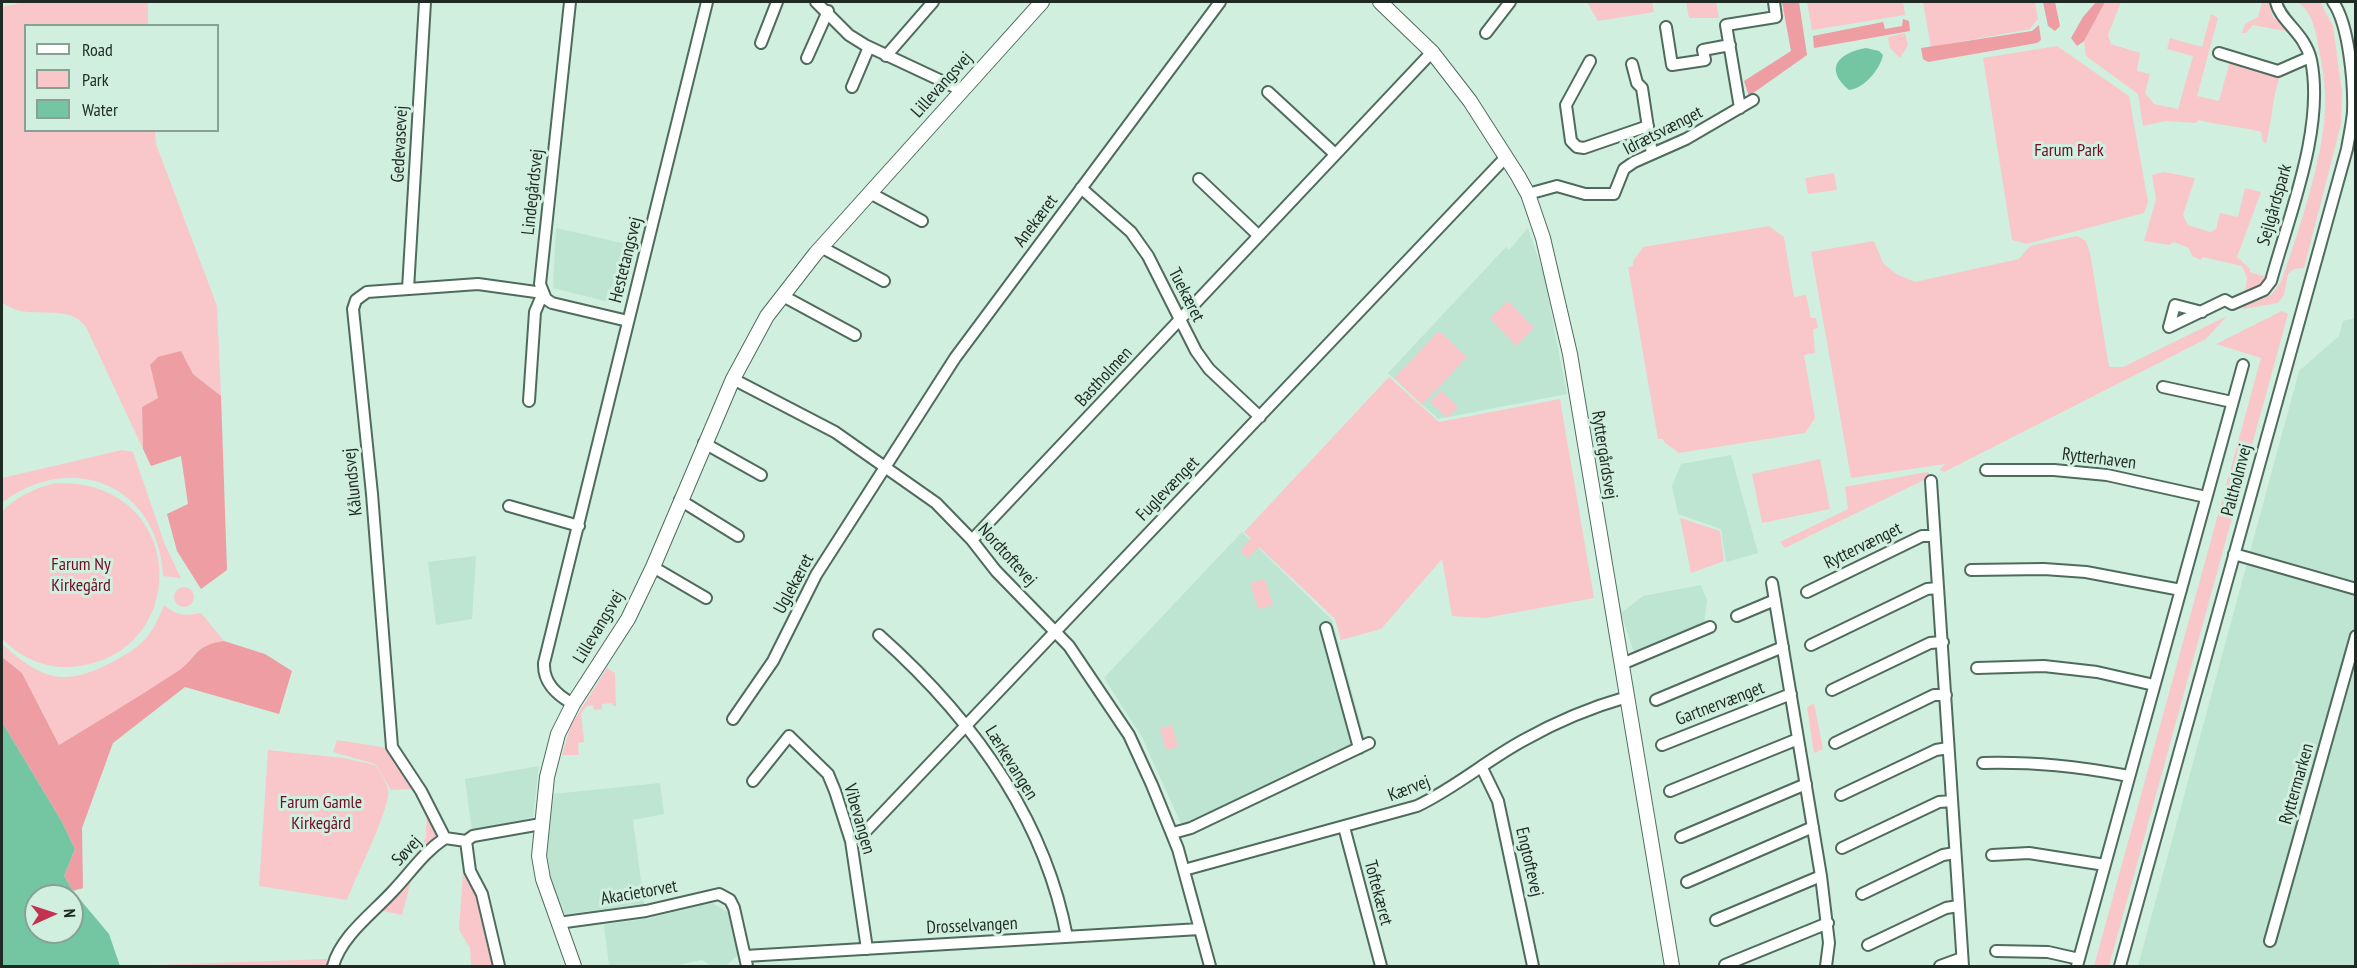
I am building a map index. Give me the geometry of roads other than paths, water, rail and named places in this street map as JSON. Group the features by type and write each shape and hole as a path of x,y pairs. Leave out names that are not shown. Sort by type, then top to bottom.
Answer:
{"street":[{"name":"Gedevasevej","path":"408,289 425,2"},
{"name":"Lindegårdsvej","path":"529,401 535,312 543,293 540,284 570,2"},
{"name":"Hestetangsvej","path":"573,704 551,688 543,674 706,2"},
{"path":"761,43 777,2"},
{"path":"816,2 828,11 849,35 886,56 961,90"},
{"path":"886,56 929,6 917,2"},
{"name":"Lillevangsvej","path":"574,966 541,871 542,824 553,747 573,704 627,619 653,567 733,379 767,316 821,247 1042,2"},
{"name":"Anekæret","path":"885,465 955,358 1220,2"},
{"name":"Ryttergårdsvej","path":"1380,2 1432,52 1470,101 1528,194 1543,238 1561,309 1672,966"},
{"path":"1486,33 1510,2"},
{"path":"1740,108 1726,25 1776,16 1774,2"},
{"name":"Sejlgårdspark","path":"2202,312 2225,300 2232,304 2264,290 2271,281 2310,140 2315,104 2310,57 2300,34 2281,13 2276,2"},
{"name":"Paltholmvej","path":"2120,966 2348,149 2353,113 2352,83 2342,22 2333,2"},
{"path":"807,58 828,11"},
{"path":"1666,27 1672,65 1704,60 1703,50 1730,45"},
{"path":"852,87 869,47"},
{"name":"Bastholmen","path":"972,540 1432,52"},
{"path":"2219,53 2278,71 2310,57"},
{"path":"1590,61 1568,96 1566,105 1571,141 1577,147 1584,148 1648,126"},
{"path":"1632,64 1636,83 1642,88 1652,154"},
{"path":"1268,92 1335,154"},
{"name":"Idrætsvænget","path":"1528,194 1557,186 1585,194 1614,194 1624,170 1753,100"},
{"name":"Fuglevænget","path":"851,841 864,833 1506,157"},
{"path":"1199,179 1258,235"},
{"name":"Tuekæret","path":"1081,188 1131,232 1148,256 1196,351 1209,369 1260,417"},
{"path":"870,192 922,221"},
{"path":"821,247 884,281"},
{"name":"Kålundsvej","path":"445,838 421,791 392,747 372,494 353,309 356,300 367,292 478,285 543,293"},
{"path":"543,293 552,303 628,321"},
{"path":"783,296 855,335"},
{"path":"1996,951 2048,952 2078,963 2243,364"},
{"name":"Nordtoftevej","path":"733,379 835,432 936,503 972,540 996,571 1055,630 1129,735 1173,833 1210,966"},
{"path":"2163,387 2232,402"},
{"path":"704,443 761,475"},
{"name":"Uglekæret","path":"733,719 772,662 816,575 885,465"},
{"name":"Rytterhaven","path":"1986,470 2054,470 2108,475 2206,497"},
{"path":"1931,481 1962,962 1940,966"},
{"path":"680,501 738,536"},
{"path":"509,506 579,526"},
{"name":"Ryttervænget","path":"1807,592 1922,536 1934,536"},
{"path":"2234,554 2355,589"},
{"path":"653,567 706,598"},
{"path":"1971,570 2044,568 2086,572 2181,591"},
{"name":"Gartnervænget","path":"1772,583 1828,923 1826,966"},
{"path":"1811,645 1927,589 1938,588"},
{"path":"1737,616 1775,600"},
{"path":"1622,664 1710,627"},
{"path":"1173,833 1191,828 1364,745 1326,628"},
{"name":"Lærkevangen","path":"879,635 966,723 999,769 1027,819 1044,857 1061,909 1067,937"},
{"name":"Ryttermarken","path":"2271,941 2355,636"},
{"path":"1832,690 1930,643 1943,642"},
{"name":"Gartnervænget","path":"1656,700 1783,647"},
{"path":"1977,668 2044,666 2097,672 2154,685"},
{"name":"Gartnervænget","path":"1662,745 1791,694"},
{"path":"1835,743 1934,696 1946,695"},
{"name":"Kærvej","path":"1184,870 1417,806 1441,795 1523,740 1602,704 1627,696"},
{"name":"Vibevangen","path":"753,781 789,736 828,774 851,841 867,949"},
{"path":"1670,791 1798,740"},
{"path":"1841,795 1936,750 1948,748"},
{"path":"1983,763 2037,762 2073,765 2129,776"},
{"name":"Engtoftevej","path":"1482,768 1498,801 1533,966"},
{"path":"1681,837 1806,784"},
{"path":"1842,848 1939,802 1952,801"},
{"name":"Søvej","path":"333,966 336,955 361,924 394,891 420,857 445,838 466,841 473,836 542,824"},
{"name":"Toftekæret","path":"1344,827 1381,966"},
{"path":"1687,882 1813,827"},
{"path":"466,841 470,871 482,894 499,966"},
{"path":"1862,894 1943,855 1955,853"},
{"path":"1992,855 2029,853 2105,865"},
{"path":"1716,920 1821,876"},
{"name":"Akacietorvet","path":"558,923 646,911 719,894 725,896 734,908 746,961"},
{"path":"1868,945 1946,908 1959,906"},
{"path":"1725,965 1828,923"},
{"name":"Drosselvangen","path":"746,961 867,949 1200,929"}],"water":[{"path":"1866,48 1879,51 1883,55 1881,61 1875,72 1865,82 1849,90 1837,75 1838,63 1848,54"},
{"path":"2,722 62,822 75,849 64,876 69,884 24,884 24,944 84,944 84,904 109,934 120,966 2,966"}],"park label":[{"name":"Farum Park","path":"2069,151"},
{"name":"Farum Ny Kirkegård","path":"81,575"},
{"name":"Farum Gamle Kirkegård","path":"321,813"}]}
